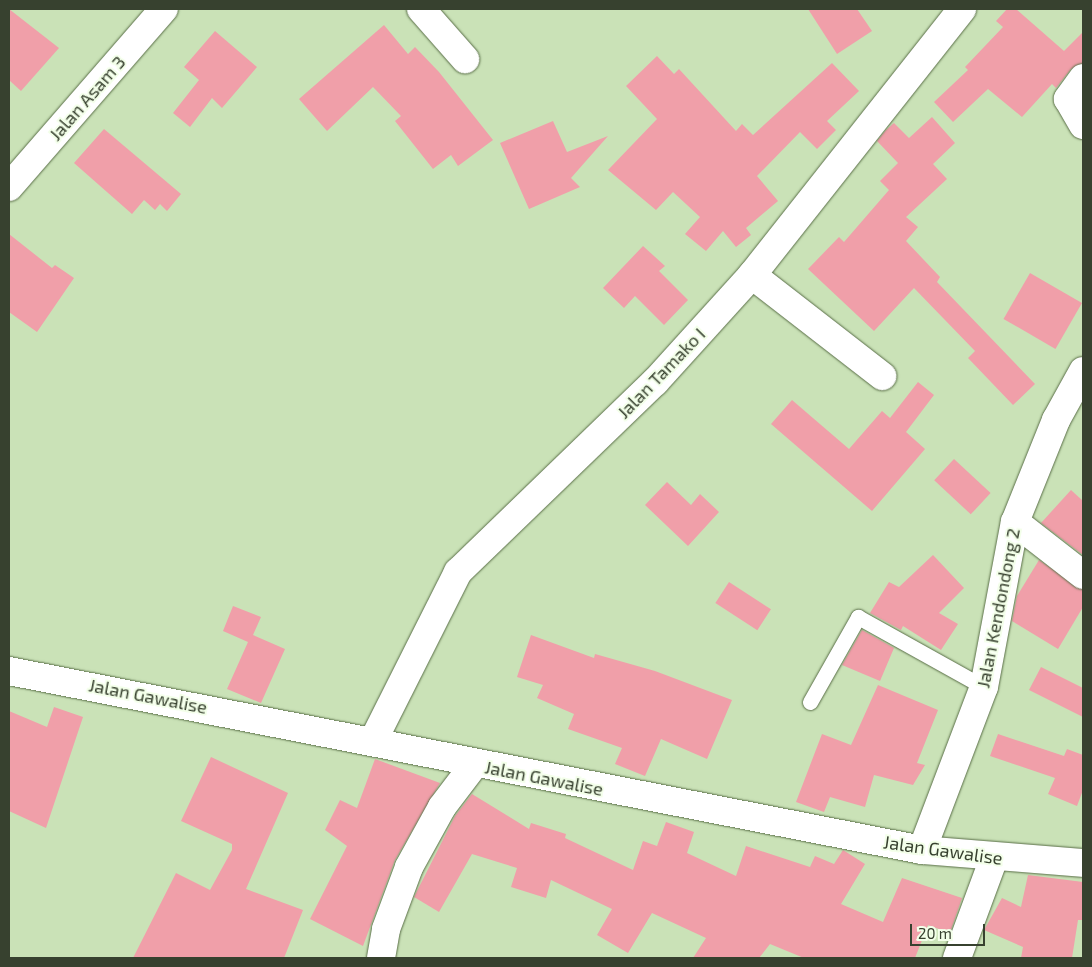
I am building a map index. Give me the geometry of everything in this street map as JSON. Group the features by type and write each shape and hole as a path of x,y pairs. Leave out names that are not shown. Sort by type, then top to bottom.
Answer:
{"street":[{"name":"Jalan Asam 3","path":"9,187 164,9"},
{"path":"421,9 465,59"},
{"name":"Jalan Tamako I","path":"374,740 458,572 655,382 752,275 962,9"},
{"path":"1083,78 1068,99 1083,125"},
{"path":"752,275 882,376"},
{"name":"Jalan Kendondong 2","path":"922,850 984,687 1015,522 1056,420 1083,371"},
{"path":"1015,522 1083,575"},
{"name":"Jalan Gawalise","path":"9,671 374,740 474,765 922,850 994,858 1083,864"},
{"path":"381,958 409,867 442,807 474,765"},
{"path":"957,958 994,858"}],"lane":[{"path":"810,702 858,617 984,687"}],"building":[{"path":"9,9 59,48 21,91 9,80"},
{"path":"808,9 857,9 872,31 837,54"},
{"path":"1007,9 1016,9 1064,51 1083,32 1083,63 1071,69 1056,88 1052,84 1022,117 988,89 953,122 934,102 968,70 965,67 1003,27 996,21"},
{"path":"384,25 408,54 415,47 439,72 493,140 458,166 451,155 433,169 395,121 401,116 373,87 327,131 299,99"},
{"path":"215,31 257,67 222,108 212,98 190,127 173,113 199,80 184,67"},
{"path":"657,56 674,74 679,69 736,131 742,124 753,135 832,63 859,91 827,121 836,130 817,149 800,132 757,176 778,201 746,228 751,235 736,247 723,231 706,251 685,234 700,217 673,192 656,210 608,170 657,119 626,86"},
{"path":"932,117 955,143 933,164 947,179 906,217 918,227 906,241 940,277 937,282 1035,384 1013,405 968,358 975,351 914,288 874,331 808,269 839,237 844,242 889,190 880,181 898,163 877,141 894,123 909,138"},
{"path":"553,121 567,152 608,136 571,178 580,187 529,209 500,143"},
{"path":"104,129 181,194 167,211 160,204 155,210 144,200 132,214 74,163"},
{"path":"9,234 52,268 55,265 74,278 37,332 9,312"},
{"path":"643,246 665,266 659,271 688,300 664,325 635,296 624,308 603,288"},
{"path":"1030,273 1082,303 1055,349 1004,319"},
{"path":"918,382 934,395 906,432 925,449 872,511 771,424 792,400 849,449 882,411 890,418"},
{"path":"954,459 991,493 971,514 934,480"},
{"path":"667,482 691,505 700,494 719,512 688,546 645,505"},
{"path":"1071,490 1083,501 1083,555 1041,523"},
{"path":"933,555 964,588 939,613 958,624 941,650 903,626 901,630 870,613 889,582 899,587"},
{"path":"1039,560 1083,590 1083,607 1058,649 1012,621 1017,596"},
{"path":"729,582 771,609 757,630 715,603"},
{"path":"233,606 261,617 253,635 285,649 261,703 227,689 248,642 223,631"},
{"path":"862,630 894,648 880,681 842,665"},
{"path":"531,635 594,658 595,654 655,671 732,700 707,759 661,739 645,776 615,764 622,748 568,729 574,714 537,698 543,685 517,677"},
{"path":"1041,667 1083,688 1083,717 1029,690"},
{"path":"878,685 938,710 917,763 925,765 913,785 874,775 865,807 830,797 824,812 796,802 822,734 851,745"},
{"path":"54,707 83,717 46,828 9,811 9,711 47,727"},
{"path":"998,734 1064,756 1067,749 1083,755 1083,790 1077,806 1048,794 1055,778 990,756"},
{"path":"211,757 288,793 246,889 303,910 284,958 133,958 176,873 210,890 232,850 232,844 181,821"},
{"path":"375,759 440,783 395,860 363,946 310,919 347,846 325,830 340,800 357,808"},
{"path":"472,794 529,829 531,823 566,834 565,838 633,870 643,841 657,846 666,822 694,832 687,853 736,876 746,846 810,867 815,856 834,864 843,850 865,864 841,904 883,922 902,878 962,898 950,933 928,925 915,958 804,958 770,944 759,958 693,958 706,938 652,913 628,953 597,935 612,909 551,880 546,898 511,887 517,868 472,854 439,912 414,897 455,816"},
{"path":"1028,875 1083,882 1083,920 1078,920 1072,958 1021,958 1023,947 984,930 1002,898 1021,907"}]}
